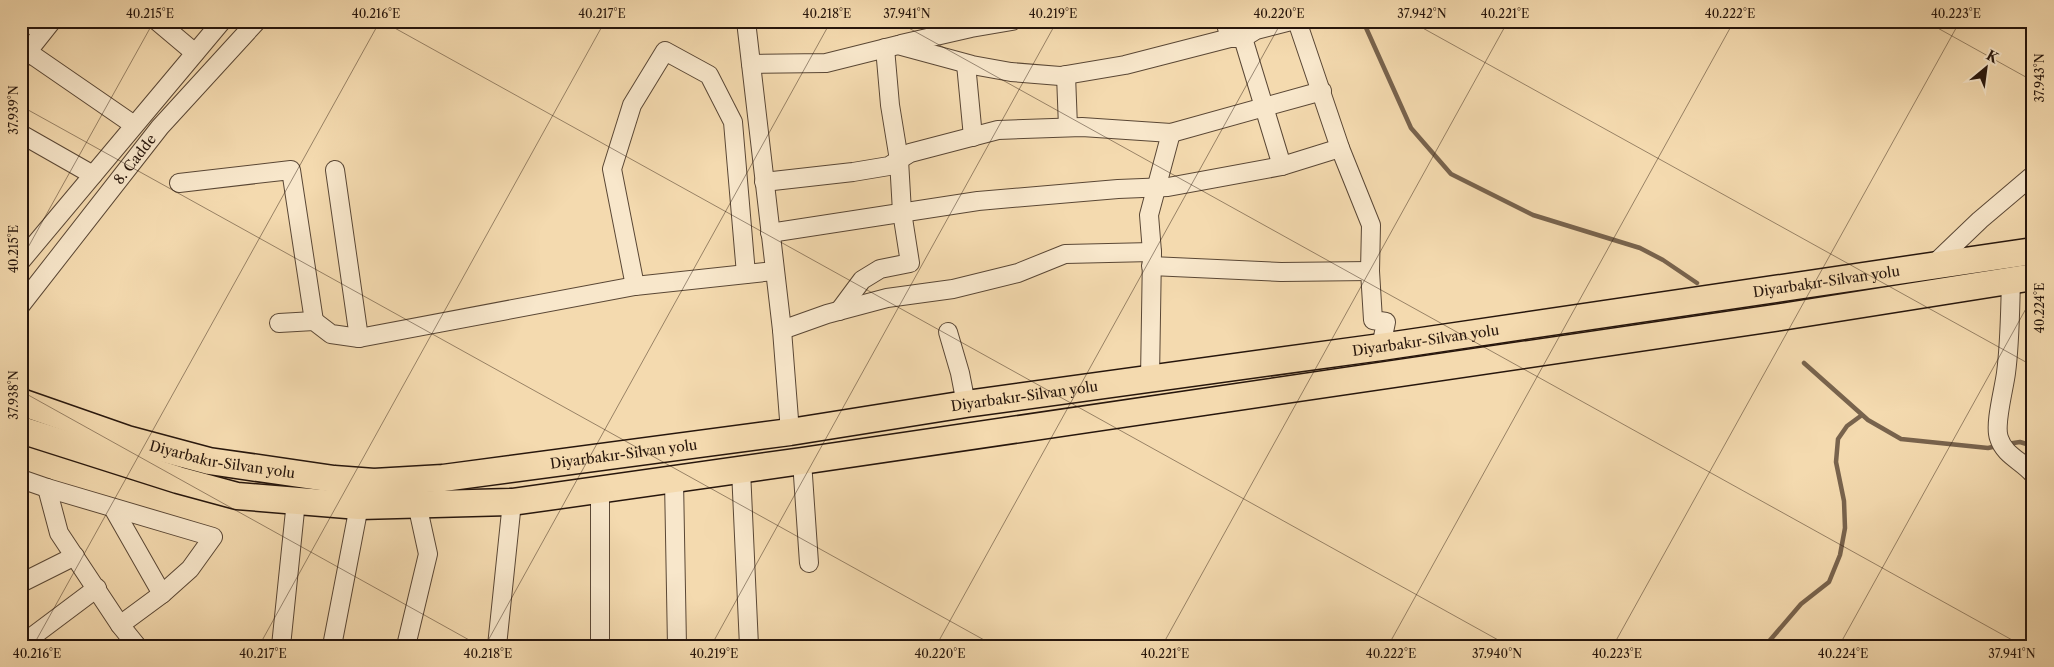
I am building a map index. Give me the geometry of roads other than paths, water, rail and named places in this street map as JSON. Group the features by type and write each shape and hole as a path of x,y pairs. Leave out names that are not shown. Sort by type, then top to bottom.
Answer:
{"highway":[{"name":"Diyarbakır-Silvan yolu","path":"21,402 127,439 209,461 334,479 374,482 452,477 790,432 966,404 1382,347 2033,251"},
{"name":"Diyarbakır-Silvan yolu","path":"21,430 178,480 229,493 360,506 512,502 674,480 1781,317 2022,279"}],"street":[{"path":"28,21 47,27 25,56 134,125"},
{"path":"157,21 195,53"},
{"name":"8. Cadde","path":"23,256 222,21"},
{"name":"8. Cadde","path":"21,305 160,127 257,21"},
{"path":"746,21 782,330 790,432"},
{"path":"751,64 826,63 892,47 943,28 1012,21"},
{"path":"892,47 1011,72 1066,75 1125,65 1233,33 1256,30 1291,21"},
{"path":"1297,21 1340,148 1371,225 1370,271 1373,320 1386,322 1382,347"},
{"path":"1233,33 1264,107 1282,166"},
{"path":"839,311 862,280 880,269 910,262 902,212 899,160 890,105 892,47"},
{"path":"635,286 612,170 632,105 665,51 710,75 733,122 746,274"},
{"path":"966,64 973,137"},
{"path":"1066,75 1068,127"},
{"path":"764,182 890,166 910,153 998,130 1068,127 1171,133 1322,91"},
{"path":"1150,379 1152,260 1149,215 1171,133"},
{"path":"21,134 93,175"},
{"path":"770,234 978,201 1156,187 1282,166 1340,148"},
{"path":"179,183 290,170 314,321"},
{"path":"334,170 359,338"},
{"path":"1931,266 1980,220 2033,175"},
{"path":"782,330 839,311 887,298 953,289 1018,273 1065,254 1281,272 1370,271"},
{"path":"279,323 314,321 331,334 359,338 635,286 774,271"},
{"path":"2022,279 1998,429 1999,439 2007,453 2025,465 2033,474"},
{"path":"948,332 960,373 966,404"},
{"path":"802,461 810,562"},
{"path":"741,470 749,646"},
{"path":"21,479 213,537 190,569 162,594 120,625"},
{"path":"674,480 677,646"},
{"path":"47,488 59,533 120,625 137,646"},
{"path":"600,490 600,646"},
{"path":"281,646 296,501"},
{"path":"497,646 512,502"},
{"path":"406,646 428,554 417,504"},
{"path":"332,646 360,506"},
{"path":"113,508 162,594"},
{"path":"21,583 75,556"},
{"path":"24,642 97,588"}],"waterway":[{"path":"1363,21 1411,128 1451,174 1533,215 1640,248 1663,260 1697,283"},
{"path":"1804,363 1868,420 1901,439 1988,448 1997,446"},
{"path":"1765,646 1801,604 1829,582 1840,555 1845,528 1844,501 1836,462 1838,439 1847,426 1862,415"},
{"path":"2007,444 2020,442 2033,446"}]}
